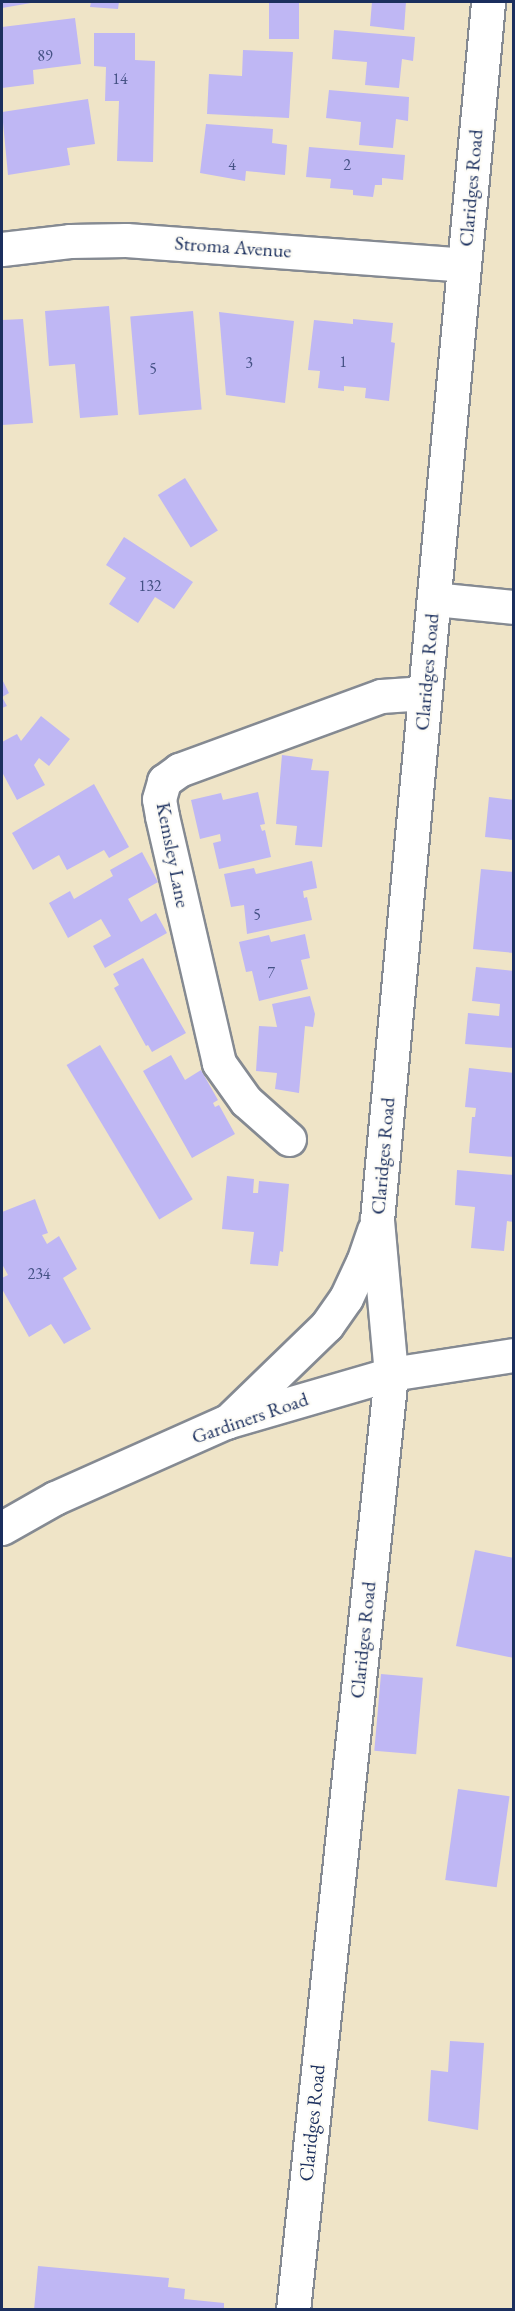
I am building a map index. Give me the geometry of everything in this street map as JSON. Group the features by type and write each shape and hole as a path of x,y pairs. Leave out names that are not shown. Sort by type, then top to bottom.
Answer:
{"street":[{"name":"Claridges Road","path":"293,2310 391,1374 377,1220 488,2"},
{"name":"Stroma Avenue","path":"2,249 70,240 126,240 464,265"},
{"path":"434,599 513,607"},
{"name":"Kemsley Lane","path":"289,1139 246,1101 219,1063 162,816 159,799 164,781 179,770 381,696 425,693"},
{"path":"226,1422 327,1325 346,1298 359,1271 377,1220"},
{"name":"Gardiners Road","path":"2,1528 55,1498 226,1422 391,1374 513,1355"}],"building":[{"path":"2,2 31,2 31,3 2,8"},
{"path":"91,2 119,2 118,9 90,7"},
{"path":"269,2 299,2 299,39 269,39"},
{"path":"372,2 406,2 404,30 370,26"},
{"path":"75,18 81,64 33,70 34,84 2,88 2,27"},
{"path":"334,30 415,37 413,61 402,59 399,88 365,85 367,62 332,59"},
{"path":"94,33 135,33 135,60 155,61 153,162 117,161 119,101 105,101 106,67 94,66"},
{"path":"243,50 293,52 289,118 207,114 209,74 242,76"},
{"path":"329,90 409,97 408,121 396,119 393,148 359,145 361,122 326,118"},
{"path":"88,99 95,144 67,148 70,165 8,175 2,112"},
{"path":"206,124 273,129 272,143 287,145 285,175 246,171 245,181 200,173"},
{"path":"309,147 405,155 403,180 382,178 382,185 375,185 373,197 353,195 353,190 330,188 331,179 306,177"},
{"path":"109,306 118,415 80,418 75,364 49,366 45,311"},
{"path":"193,311 202,410 139,415 130,316"},
{"path":"219,312 294,321 285,403 226,395"},
{"path":"23,319 33,423 2,425 2,320"},
{"path":"353,319 393,323 391,342 395,343 389,401 365,398 366,388 344,386 344,391 318,388 320,371 308,370 314,320 353,324"},
{"path":"185,478 218,531 191,548 158,495"},
{"path":"124,537 193,582 174,609 155,597 138,623 109,604 126,578 106,565"},
{"path":"2,679 9,693 2,697"},
{"path":"2,697 7,706 2,708"},
{"path":"41,716 70,739 49,766 39,758 34,765 45,785 17,800 2,772 2,742 17,734 21,741"},
{"path":"282,755 313,759 311,770 329,771 322,847 295,845 297,826 276,824"},
{"path":"94,784 129,847 109,858 104,850 67,870 59,855 33,870 12,833"},
{"path":"258,792 265,824 260,825 262,831 265,830 271,857 219,869 213,843 221,841 220,834 200,839 191,800 221,793 223,800"},
{"path":"489,797 514,800 514,840 485,837"},
{"path":"142,852 158,882 128,899 141,922 156,913 167,933 105,968 93,946 111,936 101,919 68,938 49,903 70,891 74,899 113,876 110,870"},
{"path":"312,861 317,888 303,891 304,898 307,897 312,920 247,934 244,905 231,907 224,874 254,868 256,874"},
{"path":"481,869 514,872 514,953 473,949"},
{"path":"305,934 310,958 301,960 308,989 259,1001 252,971 246,972 239,942 269,935 271,942"},
{"path":"143,958 186,1033 152,1052 148,1045 146,1046 114,988 119,985 113,974"},
{"path":"476,967 514,971 514,1048 465,1044 468,1013 499,1016 500,1004 472,1001"},
{"path":"310,996 315,1014 313,1027 305,1026 299,1093 275,1089 277,1073 256,1071 259,1026 277,1027 272,1004"},
{"path":"100,1045 193,1199 159,1219 67,1065"},
{"path":"171,1055 185,1080 201,1070 218,1100 213,1103 215,1107 219,1105 235,1134 192,1158 143,1071"},
{"path":"469,1068 514,1073 514,1157 469,1153 472,1117 475,1117 476,1108 465,1107"},
{"path":"457,1170 514,1175 514,1222 507,1221 504,1251 471,1248 475,1207 455,1205"},
{"path":"227,1176 254,1179 253,1193 258,1193 259,1181 289,1184 283,1252 280,1251 278,1266 250,1264 254,1232 222,1229"},
{"path":"35,1199 48,1233 42,1235 47,1244 59,1236 77,1269 63,1278 91,1329 64,1344 51,1324 29,1337 2,1289 2,1278 8,1275 2,1264 2,1212"},
{"path":"475,1550 514,1558 514,1658 456,1646"},
{"path":"381,1674 423,1678 416,1754 374,1751"},
{"path":"458,1789 509,1796 497,1887 445,1880"},
{"path":"450,2041 484,2043 478,2130 428,2121 431,2070 448,2072"},
{"path":"38,2266 169,2278 168,2287 185,2289 184,2299 224,2303 224,2310 34,2310"}]}
